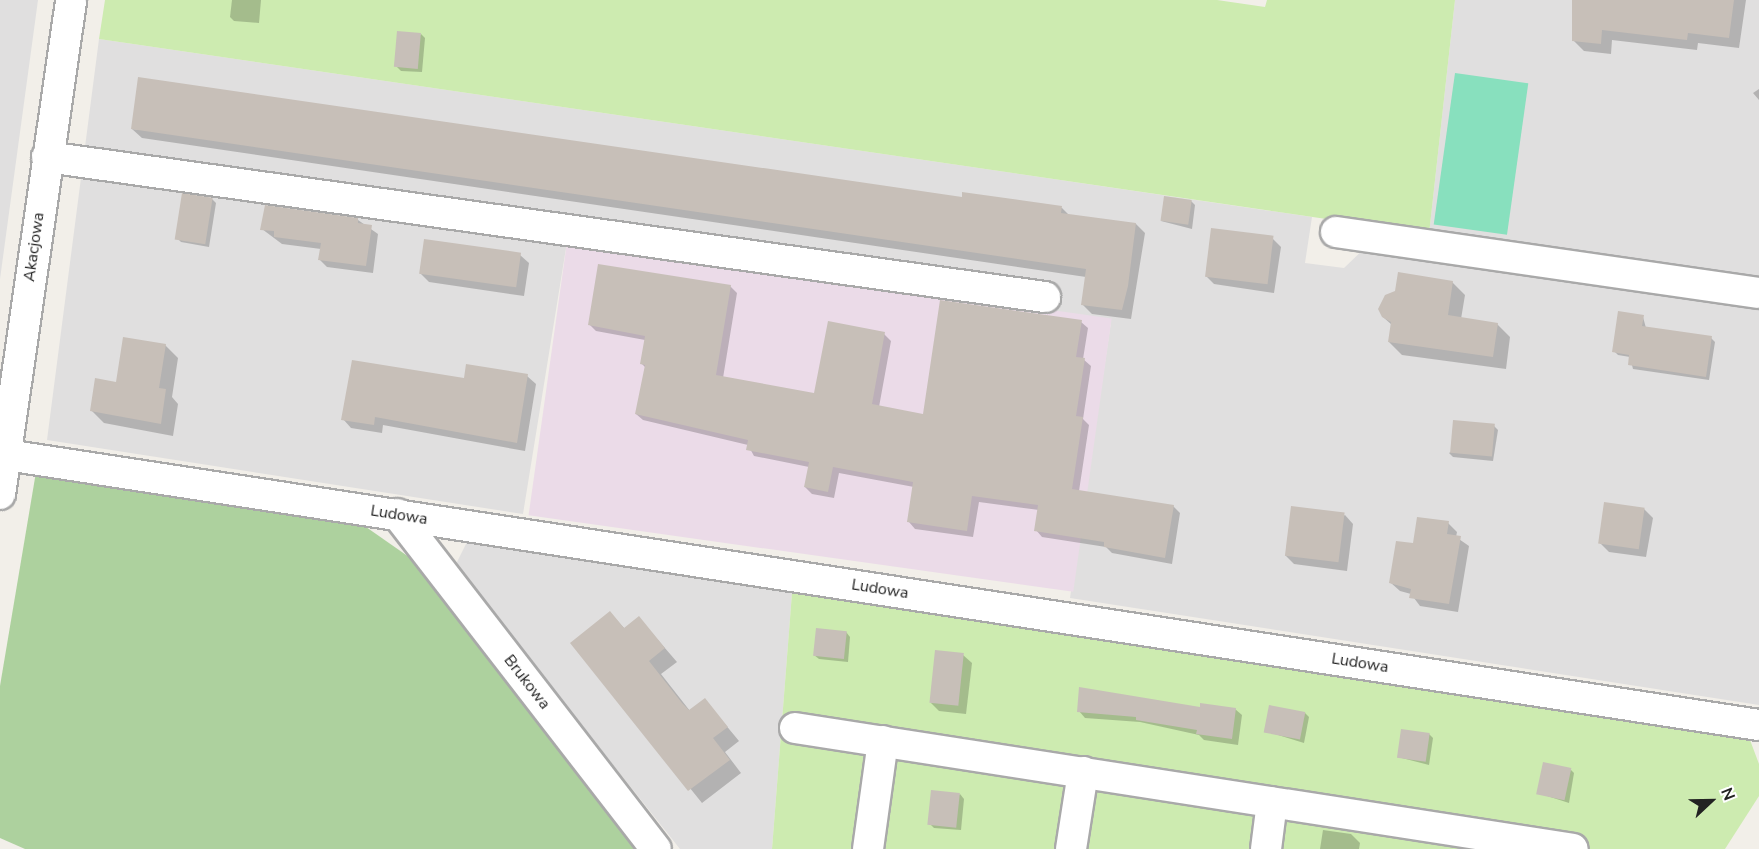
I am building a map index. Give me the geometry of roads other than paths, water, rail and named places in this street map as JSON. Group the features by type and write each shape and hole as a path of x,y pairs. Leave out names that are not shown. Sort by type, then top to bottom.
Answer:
{"street":[{"name":"Akacjowa","path":"0,494 3,454 71,0"},
{"path":"47,157 1045,297"},
{"path":"1336,232 1759,293"},
{"name":"Ludowa","path":"3,454 1759,725"},
{"name":"Brukowa","path":"397,514 656,849"},
{"path":"795,728 1573,849"},
{"path":"868,849 883,741"},
{"path":"1071,849 1083,772"},
{"path":"1266,849 1272,802"}]}
